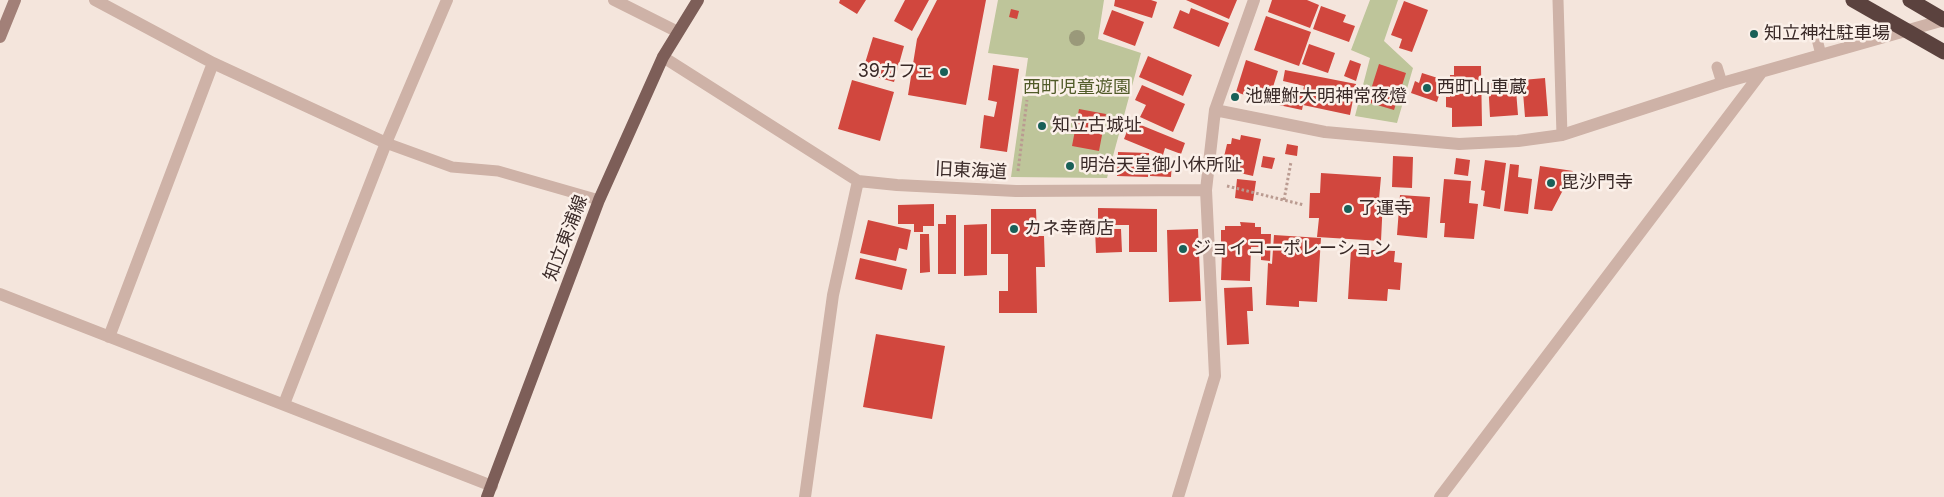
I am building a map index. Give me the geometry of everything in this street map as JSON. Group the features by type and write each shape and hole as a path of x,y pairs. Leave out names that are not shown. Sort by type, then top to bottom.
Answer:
{"highway":[{"path":"1853,0 1944,52"},
{"path":"1910,0 1944,20"}],"main road":[{"name":"知立東浦線","path":"490,492 599,200 663,57 698,0"}],"street":[{"path":"0,37 14,0"},
{"path":"95,0 213,63 386,143"},
{"path":"284,404 386,143 447,0"},
{"path":"614,0 678,32"},
{"path":"1178,497 1215,376 1206,185 1215,110 1254,0"},
{"path":"1215,110 1324,132 1459,144 1518,142 1562,135 1722,83 1944,20"},
{"path":"663,57 858,182 833,295 805,497"},
{"path":"109,337 213,63"},
{"path":"1440,497 1761,73"},
{"name":"旧東海道","path":"858,182 1016,191 1206,185"},
{"path":"0,294 284,404 490,492"}],"lane":[{"path":"1558,0 1562,135"},
{"path":"1817,39 1821,55"},
{"path":"1717,67 1722,83"},
{"path":"386,143 452,168 498,171 599,200"}],"path":[{"path":"1016,191 1027,100"},
{"path":"1284,200 1292,162"},
{"path":"1206,185 1304,205"}],"green space":[{"name":"西町児童遊園","path":"998,0 1104,0 1098,39 1141,53 1107,178 1011,177 1028,58 988,53"},
{"path":"1370,0 1398,0 1384,41 1413,68 1397,123 1355,116 1370,58 1351,50"}],"building":[{"path":"840,0 866,0 857,14 839,3"},
{"path":"905,0 929,0 912,31 894,21"},
{"path":"937,0 986,0 966,105 908,95 917,39"},
{"path":"1115,0 1151,0 1157,2 1152,18 1114,6"},
{"path":"1186,0 1237,0 1229,19"},
{"path":"1272,0 1307,0 1319,5 1310,28 1268,12"},
{"path":"1404,1 1428,10 1412,52 1399,48 1402,39 1391,35"},
{"path":"1321,6 1346,15 1343,22 1355,26 1349,42 1313,29"},
{"path":"1191,8 1229,23 1219,47 1173,28 1180,10 1189,14"},
{"path":"1011,9 1019,11 1017,19 1009,17"},
{"path":"1112,10 1144,22 1135,46 1103,34"},
{"path":"1266,16 1311,32 1299,66 1254,50"},
{"path":"873,37 904,46 894,82 862,73"},
{"path":"1309,44 1335,53 1328,73 1302,64"},
{"path":"1148,56 1192,75 1183,96 1139,77"},
{"path":"1246,60 1278,71 1268,103 1236,92"},
{"path":"1350,60 1361,64 1356,81 1344,76"},
{"path":"1379,64 1406,73 1394,110 1367,102"},
{"path":"993,65 1019,69 1007,152 980,148 984,115 994,117 997,102 988,100"},
{"path":"1454,66 1481,66 1482,126 1452,127 1452,108 1446,107 1446,97 1450,97 1450,75 1454,75"},
{"path":"1285,70 1356,84 1350,115 1303,105 1302,110 1274,104 1275,94 1282,96 1283,93 1302,96 1304,86 1283,81"},
{"name":"西町山車蔵","path":"1422,73 1444,80 1437,102 1411,93 1415,81 1419,83"},
{"path":"1515,78 1518,115 1490,117 1488,80"},
{"path":"1545,78 1548,116 1525,117 1522,80"},
{"path":"852,80 894,92 880,141 838,129"},
{"path":"1142,85 1185,104 1173,132 1140,117 1146,105 1135,100"},
{"path":"1079,109 1106,114 1099,151 1072,146"},
{"path":"1131,121 1185,143 1181,154 1165,148 1163,155 1124,139"},
{"path":"1241,135 1261,139 1253,176 1227,170 1229,162 1223,161 1227,144 1231,144 1232,138 1240,140"},
{"path":"1287,144 1298,146 1297,156 1285,154"},
{"path":"1118,152 1149,153 1148,177 1117,176"},
{"path":"1263,156 1275,158 1272,169 1261,167"},
{"path":"1393,156 1413,157 1412,188 1392,187"},
{"path":"1456,158 1470,160 1468,176 1454,174"},
{"path":"1485,160 1506,163 1500,209 1483,206 1485,191 1481,190"},
{"path":"1151,162 1172,163 1171,177 1150,176"},
{"path":"1510,164 1519,165 1518,177 1532,179 1528,214 1504,211"},
{"path":"1540,166 1573,171 1552,211 1534,209"},
{"path":"1321,173 1381,177 1379,199 1383,199 1381,241 1317,237 1319,218 1309,218 1310,193 1320,193"},
{"path":"1237,179 1256,181 1253,201 1235,198"},
{"path":"1444,179 1471,181 1469,203 1478,204 1474,239 1444,237 1445,223 1440,223"},
{"path":"1400,195 1430,197 1427,238 1397,235"},
{"path":"934,204 934,226 923,226 923,232 914,232 914,224 898,224 898,205"},
{"path":"1098,208 1157,209 1157,252 1129,252 1129,225 1098,225"},
{"path":"991,209 1036,209 1037,236 1044,236 1045,267 1036,267 1037,313 999,313 999,291 1008,291 1008,254 991,254"},
{"path":"946,215 956,215 956,274 938,274 938,224 946,224"},
{"path":"868,220 911,230 907,250 899,248 896,261 860,253"},
{"path":"1240,222 1255,223 1255,227 1261,227 1261,234 1271,234 1270,261 1261,260 1261,247 1251,247 1250,281 1221,280 1222,252 1225,252 1225,244 1221,244 1221,230 1225,230 1225,226 1241,226"},
{"path":"987,224 987,275 964,276 964,225"},
{"path":"1095,229 1121,229 1122,252 1096,253"},
{"path":"1198,229 1201,301 1169,302 1167,230"},
{"path":"920,234 929,234 930,272 920,273"},
{"path":"1274,235 1321,238 1317,302 1299,301 1299,307 1266,305 1268,263 1272,264"},
{"path":"1351,249 1395,251 1394,262 1402,263 1400,290 1388,289 1387,301 1348,299"},
{"path":"860,258 907,269 902,290 855,279"},
{"path":"1252,287 1253,311 1247,311 1249,344 1227,345 1224,288"},
{"path":"876,334 945,346 932,419 863,407"}],"place":[{"name":"知立神社駐車場","path":"1754,34"},
{"name":"39カフェ","path":"944,72"},
{"name":"西町山車蔵","path":"1427,88"},
{"name":"池鯉鮒大明神常夜燈","path":"1235,97"},
{"name":"知立古城址","path":"1042,126"},
{"name":"明治天皇御小休所阯","path":"1070,166"},
{"name":"毘沙門寺","path":"1551,183"},
{"name":"了運寺","path":"1348,209"},
{"name":"カネ幸商店","path":"1014,229"},
{"name":"ジョイコーポレーション","path":"1183,249"}]}
